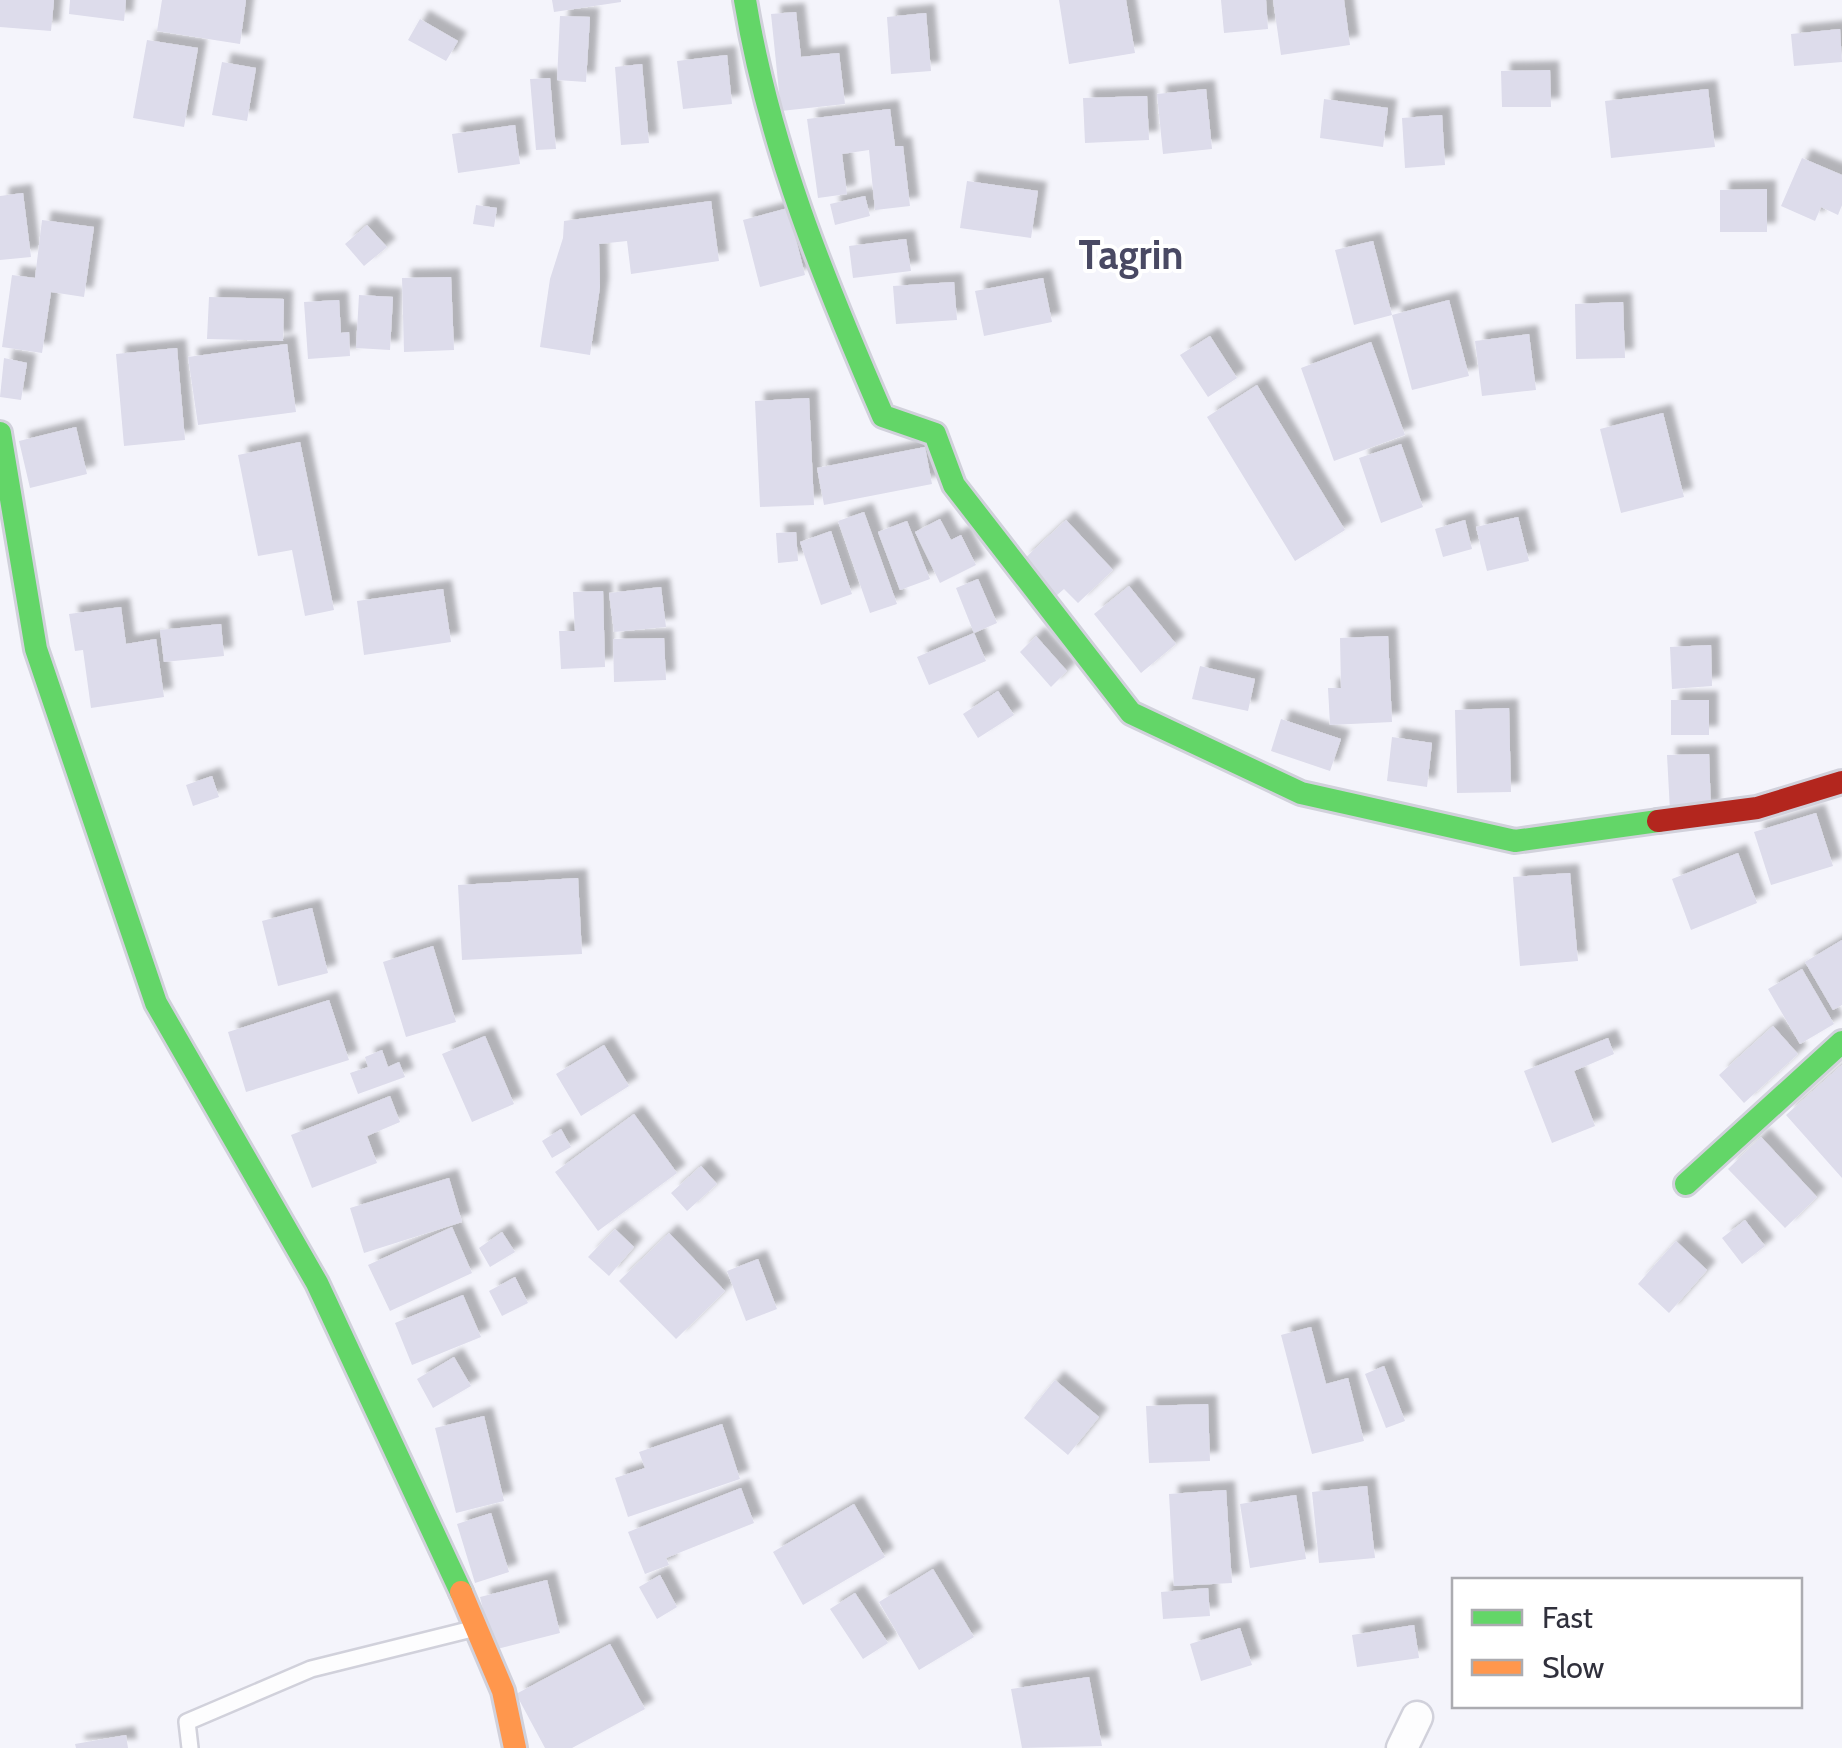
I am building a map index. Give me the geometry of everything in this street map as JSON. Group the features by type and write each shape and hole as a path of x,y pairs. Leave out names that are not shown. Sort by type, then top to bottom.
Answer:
{"street":[{"path":"745,0 753,64 792,188 820,271 883,416 935,434 954,485 1131,713 1300,793 1515,841 1757,808 1842,782"},
{"path":"0,432 36,648 156,1003 317,1284 444,1550 502,1691 514,1748"},
{"path":"1686,1184 1842,1042"},
{"path":"1402,1748 1417,1717"}],"lane":[{"path":"190,1748 187,1722 240,1699 311,1670 476,1628"}],"building":[{"path":"0,0 54,0 51,31 0,27"},
{"path":"70,0 126,0 124,21 69,14"},
{"path":"162,0 246,0 240,44 157,31"},
{"path":"552,0 621,0 621,2 554,12"},
{"path":"1059,0 1126,0 1135,53 1069,64"},
{"path":"1221,0 1266,0 1268,29 1224,33"},
{"path":"1273,0 1344,0 1350,45 1281,55"},
{"path":"796,12 801,57 839,53 845,104 781,111 771,14"},
{"path":"926,13 931,71 891,74 887,17"},
{"path":"560,16 590,17 586,82 557,80"},
{"path":"420,19 458,41 446,61 408,40"},
{"path":"1840,29 1842,62 1794,66 1791,34"},
{"path":"147,40 198,48 184,127 133,118"},
{"path":"727,55 732,104 683,109 677,61"},
{"path":"222,62 256,68 247,121 212,115"},
{"path":"642,64 649,143 621,145 615,67"},
{"path":"1550,70 1551,107 1502,107 1501,71"},
{"path":"550,78 556,149 536,150 530,79"},
{"path":"1206,89 1212,149 1163,154 1157,94"},
{"path":"1708,89 1715,147 1611,158 1605,101"},
{"path":"1147,96 1149,140 1085,143 1083,98"},
{"path":"1324,99 1388,108 1383,147 1320,138"},
{"path":"890,109 895,146 903,146 910,206 875,210 869,150 842,154 847,194 818,198 807,119"},
{"path":"1442,115 1445,165 1405,168 1402,118"},
{"path":"515,125 520,164 458,173 452,134"},
{"path":"1802,158 1842,175 1838,215 1821,207 1815,221 1781,206"},
{"path":"967,181 1038,191 1031,238 960,228"},
{"path":"1767,189 1767,232 1720,232 1720,190"},
{"path":"23,193 31,257 0,260 0,196"},
{"path":"865,196 870,216 835,225 830,204"},
{"path":"711,201 719,261 631,274 627,241 599,244 600,287 590,355 540,347 564,221"},
{"path":"476,205 497,208 494,227 473,224"},
{"path":"788,208 805,275 760,287 743,220"},
{"path":"42,220 94,227 84,297 51,292 42,353 2,347 12,275 35,278"},
{"path":"367,225 387,247 364,266 345,244"},
{"path":"906,239 911,271 853,278 849,246"},
{"path":"1373,241 1392,315 1354,325 1335,250"},
{"path":"451,277 454,350 404,352 402,278"},
{"path":"1043,278 1052,322 984,336 975,291"},
{"path":"954,282 957,320 896,324 893,286"},
{"path":"359,295 393,297 390,350 356,348"},
{"path":"209,297 284,299 283,341 207,339"},
{"path":"339,300 341,333 349,332 350,356 308,359 304,302"},
{"path":"1449,300 1469,376 1412,390 1392,315"},
{"path":"1623,302 1625,358 1576,359 1575,304"},
{"path":"1529,334 1536,390 1482,396 1475,341"},
{"path":"1210,336 1237,378 1208,397 1180,355"},
{"path":"1371,342 1405,435 1334,461 1301,368"},
{"path":"287,344 296,412 198,425 188,357"},
{"path":"177,348 185,440 124,446 116,354"},
{"path":"4,358 27,363 21,400 0,397"},
{"path":"1257,385 1345,530 1295,561 1207,417"},
{"path":"809,398 814,505 760,507 755,401"},
{"path":"1663,413 1684,497 1621,513 1600,429"},
{"path":"76,427 87,474 30,488 19,441"},
{"path":"300,442 334,610 305,616 292,550 258,556 238,455"},
{"path":"1401,444 1423,507 1381,523 1359,458"},
{"path":"925,447 932,484 824,505 817,468"},
{"path":"864,512 897,604 870,613 838,521"},
{"path":"1518,517 1529,561 1487,571 1476,527"},
{"path":"940,519 951,540 961,535 976,565 940,583 915,532"},
{"path":"1066,520 1113,570 1078,603 1064,589 1056,596 1022,561"},
{"path":"1465,520 1472,549 1443,557 1435,529"},
{"path":"907,521 930,579 900,590 878,532"},
{"path":"831,531 852,594 821,605 800,542"},
{"path":"796,532 798,561 778,563 776,533"},
{"path":"978,579 997,623 974,633 956,588"},
{"path":"1129,586 1176,644 1141,673 1094,614"},
{"path":"661,587 666,627 614,632 609,593"},
{"path":"443,589 451,642 364,655 357,601"},
{"path":"603,591 605,667 561,669 559,631 575,631 573,592"},
{"path":"121,607 126,644 156,639 164,697 91,708 83,650 75,651 69,614"},
{"path":"221,624 224,656 164,662 160,630"},
{"path":"974,633 986,661 929,685 917,657"},
{"path":"1036,636 1067,671 1051,687 1020,652"},
{"path":"1388,636 1392,722 1330,725 1328,688 1341,688 1340,638"},
{"path":"664,638 666,680 614,682 613,639"},
{"path":"1711,645 1712,686 1672,689 1670,647"},
{"path":"1200,666 1255,679 1248,711 1192,699"},
{"path":"998,691 1014,715 978,738 963,714"},
{"path":"1671,700 1709,700 1709,735 1671,735"},
{"path":"1509,708 1511,792 1457,793 1455,710"},
{"path":"1281,719 1341,739 1330,771 1271,751"},
{"path":"1392,737 1432,743 1427,787 1387,781"},
{"path":"1709,754 1711,810 1670,811 1667,755"},
{"path":"212,776 219,797 193,806 186,785"},
{"path":"1816,813 1833,866 1771,885 1754,832"},
{"path":"1738,853 1757,903 1691,930 1672,879"},
{"path":"1570,873 1578,961 1520,966 1513,877"},
{"path":"578,878 582,954 462,960 458,885"},
{"path":"312,908 328,973 278,986 262,921"},
{"path":"1842,940 1842,1005 1833,1010 1805,962"},
{"path":"433,946 456,1022 406,1037 383,962"},
{"path":"1802,969 1834,1024 1800,1044 1768,989"},
{"path":"329,1000 349,1060 246,1092 228,1032"},
{"path":"1773,1026 1798,1054 1744,1103 1719,1075"},
{"path":"485,1036 514,1104 472,1122 442,1054"},
{"path":"1608,1038 1614,1054 1574,1071 1595,1126 1552,1143 1524,1071"},
{"path":"604,1045 629,1086 581,1116 556,1074"},
{"path":"382,1050 388,1067 399,1062 405,1077 358,1094 350,1073 368,1067 365,1057"},
{"path":"1842,1065 1842,1178 1786,1115"},
{"path":"390,1096 400,1122 367,1136 377,1163 312,1188 291,1135"},
{"path":"634,1114 677,1173 598,1231 555,1172"},
{"path":"561,1129 571,1147 552,1158 542,1141"},
{"path":"1761,1137 1817,1197 1785,1228 1728,1169"},
{"path":"701,1166 717,1184 687,1211 671,1193"},
{"path":"449,1178 462,1222 364,1253 350,1208"},
{"path":"1745,1220 1765,1246 1742,1264 1722,1238"},
{"path":"452,1227 472,1273 390,1311 368,1265"},
{"path":"615,1229 634,1247 609,1276 588,1257"},
{"path":"502,1232 515,1252 490,1267 479,1248"},
{"path":"669,1233 725,1291 676,1339 619,1281"},
{"path":"1676,1241 1707,1270 1669,1313 1638,1284"},
{"path":"758,1259 777,1309 746,1321 727,1271"},
{"path":"515,1277 528,1303 502,1316 489,1291"},
{"path":"463,1295 481,1337 412,1365 395,1323"},
{"path":"1311,1327 1326,1384 1348,1378 1364,1441 1312,1454 1281,1335"},
{"path":"454,1357 471,1386 433,1408 417,1379"},
{"path":"1384,1366 1405,1421 1386,1428 1365,1374"},
{"path":"1055,1380 1099,1417 1068,1455 1024,1418"},
{"path":"1208,1404 1210,1461 1149,1463 1146,1406"},
{"path":"484,1416 504,1501 456,1513 435,1428"},
{"path":"722,1424 740,1479 628,1517 615,1478 645,1468 639,1452"},
{"path":"1367,1486 1375,1558 1319,1563 1312,1492"},
{"path":"741,1488 754,1523 666,1558 669,1565 645,1574 628,1532"},
{"path":"1226,1490 1232,1583 1174,1586 1169,1494"},
{"path":"1296,1495 1306,1559 1250,1568 1240,1504"},
{"path":"854,1504 885,1557 803,1605 773,1552"},
{"path":"491,1513 509,1572 475,1583 457,1524"},
{"path":"933,1569 974,1637 919,1670 879,1602"},
{"path":"660,1575 677,1607 657,1619 639,1587"},
{"path":"547,1580 560,1633 493,1650 480,1597"},
{"path":"1208,1588 1210,1616 1163,1619 1161,1592"},
{"path":"855,1593 888,1643 863,1659 830,1609"},
{"path":"1414,1625 1419,1658 1357,1667 1352,1635"},
{"path":"1240,1628 1252,1665 1201,1681 1190,1644"},
{"path":"610,1644 645,1709 572,1748 545,1748 516,1694"},
{"path":"1089,1677 1102,1746 1022,1748 1011,1689"},
{"path":"126,1735 128,1748 76,1748 75,1744"}],"traffic: fast":[{"path":"745,0 768,108 801,212 883,416 935,434 954,485 1131,713 1301,793 1515,841 1658,821"},
{"path":"0,433 36,649 156,1003 317,1283 461,1592"},
{"path":"1686,1184 1842,1042"}],"traffic: slow":[{"path":"461,1592 503,1691 515,1748"}],"traffic: jam":[{"path":"1658,821 1757,808 1842,782"}],"district":[{"name":"Tagrin","path":"1131,255"}]}
